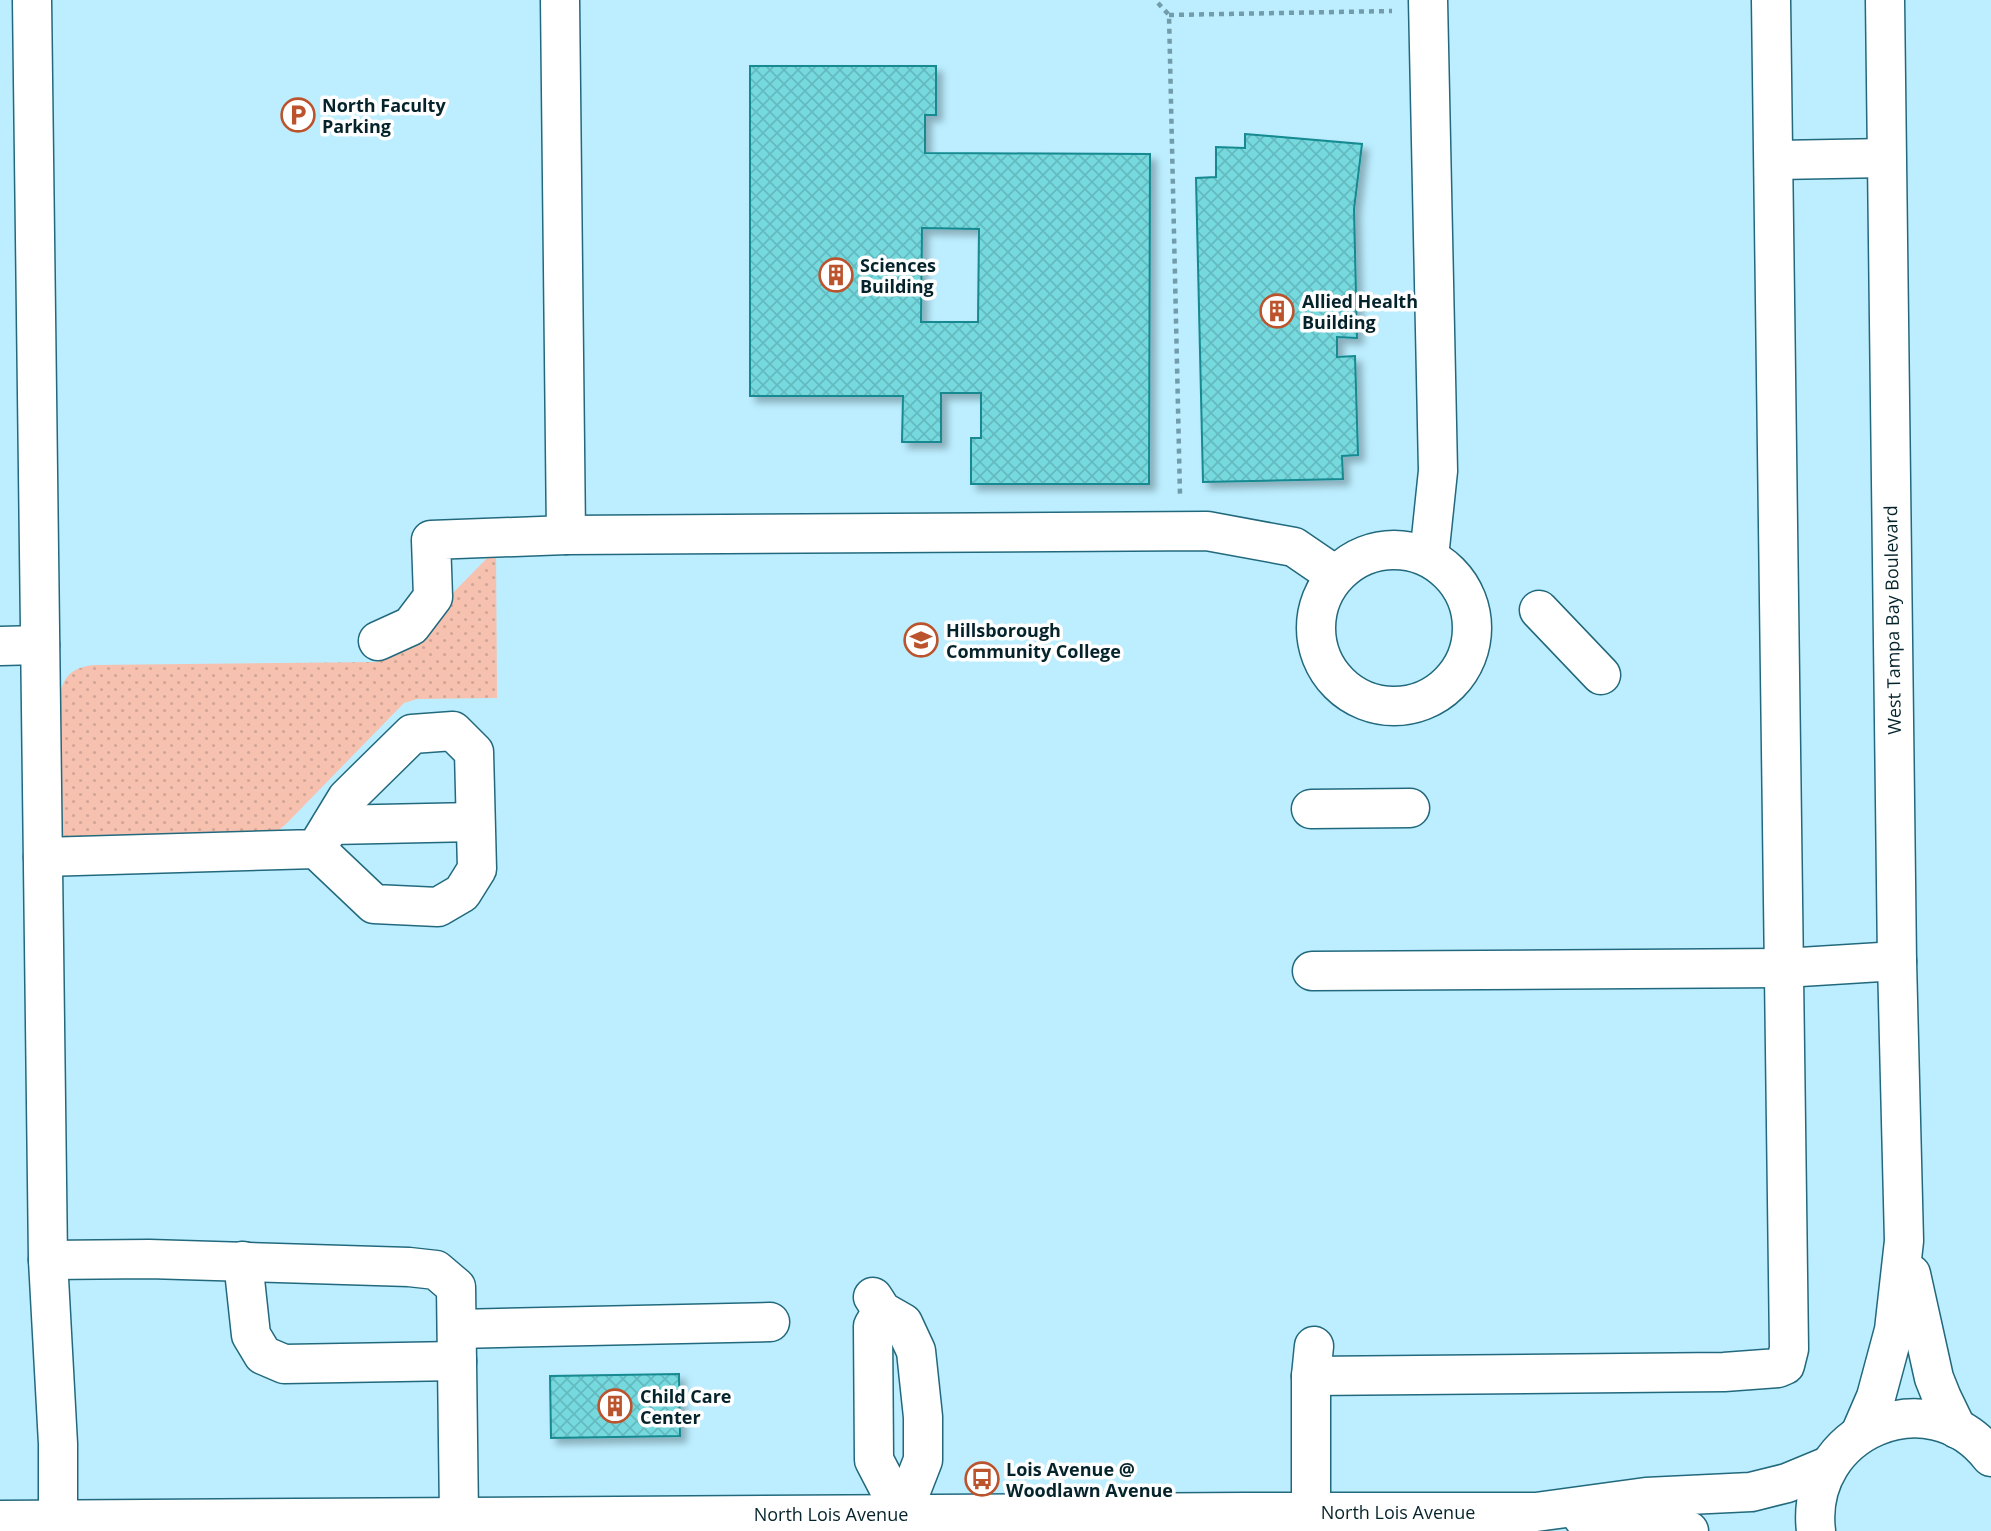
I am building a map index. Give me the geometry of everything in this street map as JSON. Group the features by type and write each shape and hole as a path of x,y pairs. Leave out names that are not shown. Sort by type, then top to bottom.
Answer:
{"street":[{"path":"32,0 48,1260 58,1431 58,1519"},
{"path":"559,0 566,535"},
{"path":"1311,1511 1313,1361 1724,1372 1771,1370 1785,1365 1789,1349 1771,0"},
{"name":"West Tampa Bay Boulevard","path":"1860,1434 1875,1397 1894,1330 1904,1241 1897,961 1885,0"},
{"path":"1428,5 1438,471 1429,557"},
{"path":"1774,160 1886,158"},
{"path":"378,641 411,626 433,597 430,540 566,535 1207,531 1294,547 1335,575"},
{"path":"1404,550 1429,557 1450,572 1465,592 1472,617 1471,642 1463,667 1447,687 1424,701 1399,707 1372,704 1348,692 1330,673 1318,650 1316,623 1322,597 1335,575 1355,559 1379,551 1404,550"},
{"path":"1539,610 1601,675"},
{"path":"0,646 40,645"},
{"path":"453,731 474,752 477,869 462,893 438,907 374,904 324,837 347,798 412,734 453,731"},
{"path":"1311,809 1410,808"},
{"path":"43,857 324,837 475,822"},
{"path":"1312,971 1784,968 1897,961"},
{"name":"West Tampa Bay Boulevard","path":"1904,1241 1934,1378 1958,1429"},
{"path":"48,1260 243,1261 436,1270 456,1287 459,1516"},
{"path":"243,1261 251,1335 263,1355 284,1364 457,1345 770,1322"},
{"path":"878,1304 903,1323 916,1351 923,1417 923,1460 902,1522 874,1460 873,1326 878,1304"},
{"path":"1816,1531 1814,1517 1818,1491 1828,1466 1844,1446 1860,1434 1886,1422 1909,1418 1934,1420 1958,1429 1981,1444 1991,1457"},
{"name":"North Lois Avenue","path":"1535,1512 1646,1497 1751,1492 1787,1483 1828,1466"},
{"name":"North Lois Avenue","path":"0,1520 459,1516 902,1522 1245,1521 1311,1511 1535,1512 1689,1531"}],"path":[{"path":"1157,3 1169,15 1180,531"},
{"path":"1169,15 1428,5"}],"shaded area":[{"path":"496,549 497,698 417,699 404,703 273,835 69,840 62,837 60,696 64,683 75,670 94,665 377,662 394,653"}],"building":[{"name":"Sciences Building","path":"750,66 936,66 936,115 925,115 925,153 1150,154 1149,484 971,484 971,438 981,438 981,393 941,393 941,442 902,442 903,396 750,396","holes":["922,228 979,229 978,322 921,322"]},
{"name":"Allied Health Building","path":"1245,134 1362,144 1354,209 1357,338 1337,337 1337,357 1355,356 1358,455 1342,456 1343,479 1203,482 1196,178 1216,177 1216,147 1245,148"},
{"name":"Child Care Center","path":"679,1374 680,1436 551,1438 550,1376"}],"place":[{"name":"North Faculty Parking","path":"298,115"},
{"name":"Sciences Building","path":"836,275"},
{"name":"Allied Health Building","path":"1277,311"},
{"name":"Hillsborough Community College","path":"921,640"},
{"name":"Child Care Center","path":"615,1406"},
{"name":"Lois Avenue @ Woodlawn Avenue","path":"982,1479"}]}
